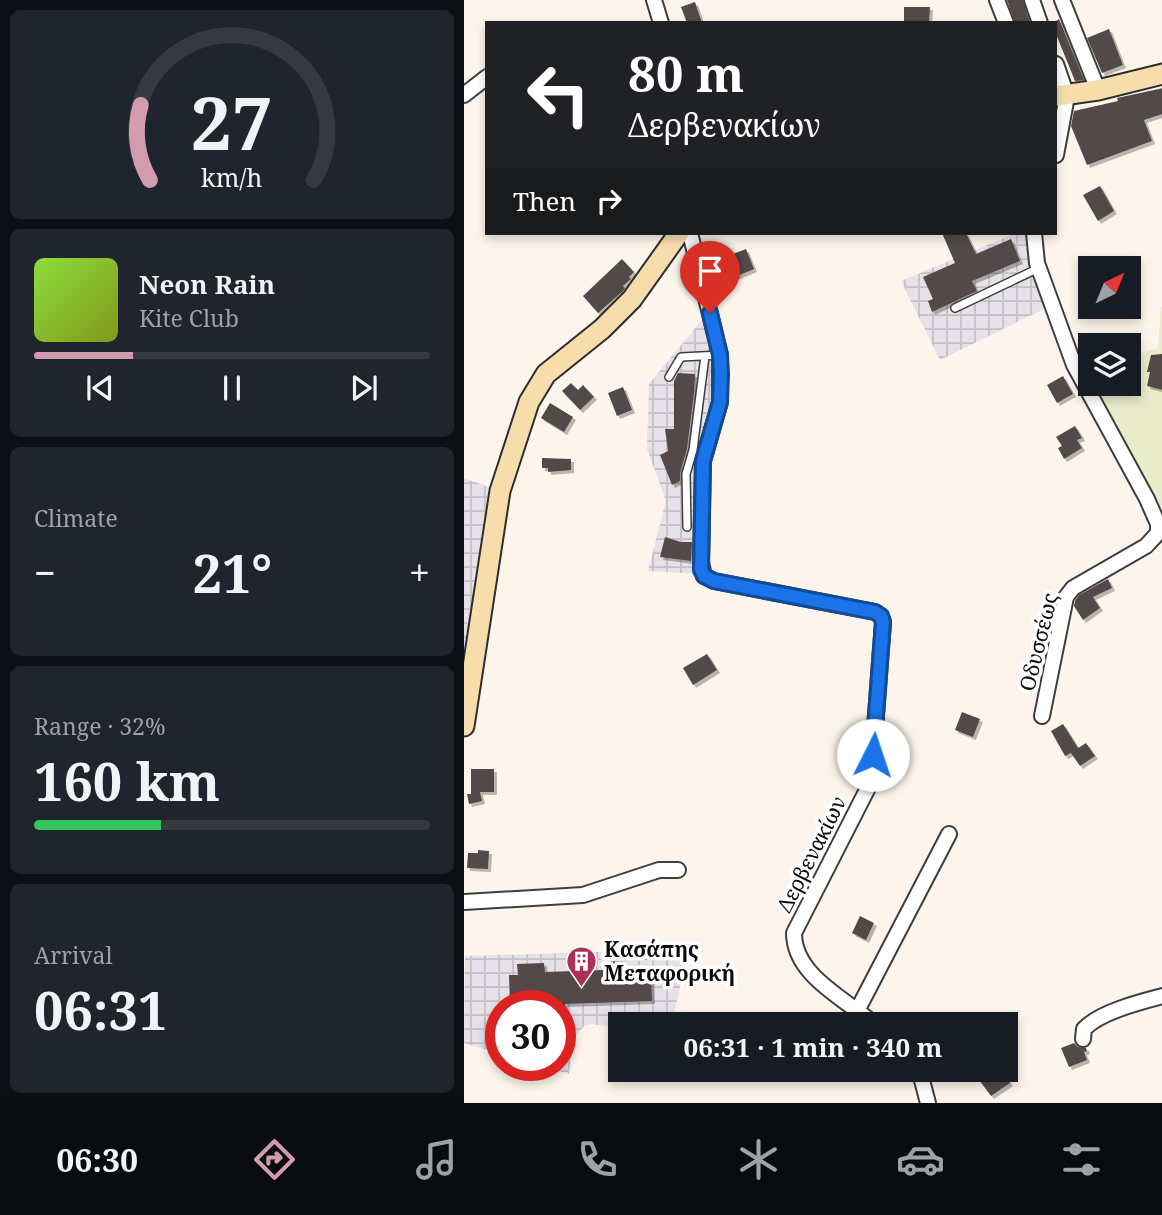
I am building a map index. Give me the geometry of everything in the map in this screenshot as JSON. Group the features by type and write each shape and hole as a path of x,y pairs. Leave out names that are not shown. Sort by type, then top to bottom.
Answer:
{"main road":[{"path":"1061,96 1162,74"},
{"path":"464,726 500,491 529,402 546,374 602,329 632,299 678,235"}],"street":[{"path":"654,0 660,21"},
{"path":"997,0 1005,21"},
{"path":"1032,0 1039,21"},
{"path":"1062,0 1098,90"},
{"path":"1057,70 1061,96 1057,143"},
{"path":"464,95 485,78"},
{"name":"Δερβενακίων","path":"690,235 720,355 720,402 703,461 701,562 704,576 714,581 875,612 881,616 883,622 871,782 794,933 794,945 812,973 842,1000 861,1012"},
{"name":"Οδυσσέως","path":"1034,235 1039,268 1074,365 1078,369"},
{"name":"Οδυσσέως","path":"1042,716 1066,597 1073,588 1146,546 1158,533 1158,524 1148,499 1096,396"},
{"path":"858,1009 949,834"},
{"path":"464,901 583,895 659,870 678,870"},
{"path":"1083,1039 1084,1029 1092,1022 1126,1007 1162,996"},
{"path":"922,1082 928,1103"}],"lane":[{"path":"955,308 1039,268"},
{"path":"669,377 681,358 720,355"},
{"path":"687,527 686,474 693,450 705,356"}],"shaded area":[{"path":"1011,235 1026,235 1046,308 940,360 901,281"},
{"path":"705,316 719,357 719,404 702,460 699,574 648,571 666,501 647,449 649,384"},
{"path":"464,478 489,487 465,648 464,648"},
{"path":"688,949 675,1012 608,1012 608,1027 585,1025 576,1036 576,990 485,990 485,1049 464,1043 465,956"}],"green space":[{"path":"1162,307 1162,508 1117,439 1096,396 1141,396 1141,353 1158,348"}],"building":[{"path":"1007,0 1023,0 1029,21 1014,21"},
{"path":"695,2 701,21 686,21 681,7"},
{"path":"904,7 930,7 929,21 904,21"},
{"path":"1059,19 1084,80 1075,81 1057,36 1056,21"},
{"path":"1109,29 1123,65 1102,73 1087,38"},
{"path":"1163,88 1163,114 1144,120 1152,141 1087,165 1071,126 1074,111"},
{"path":"1100,186 1114,211 1098,221 1083,195"},
{"path":"943,235 967,235 976,254 1011,239 1020,261 972,281 977,291 932,312 928,301 933,299 923,277 955,263"},
{"path":"746,249 754,269 718,284 709,264 728,252 730,255"},
{"path":"622,259 634,272 629,277 631,279 623,286 623,291 598,313 583,296"},
{"path":"1163,354 1163,390 1147,386 1150,372 1147,372 1151,355"},
{"path":"678,373 695,374 694,393 680,481 672,485 660,455 668,451 665,429 674,429 674,381"},
{"path":"1063,376 1073,394 1057,403 1047,385"},
{"path":"571,383 578,390 583,385 594,397 580,410 562,391"},
{"path":"623,387 632,410 617,416 608,393"},
{"path":"550,403 573,417 564,432 541,418"},
{"path":"1075,426 1082,438 1077,440 1082,448 1064,459 1058,448 1062,446 1056,437"},
{"path":"542,458 571,459 571,470 548,472 548,468 542,468"},
{"path":"665,537 692,542 691,561 660,557"},
{"path":"1108,579 1112,588 1093,597 1100,608 1083,620 1074,606 1075,601 1079,595"},
{"path":"707,654 717,670 693,685 683,668"},
{"path":"962,712 980,719 973,737 955,730"},
{"path":"1063,724 1078,748 1086,743 1095,756 1080,766 1071,753 1065,756 1051,731"},
{"path":"471,769 494,769 494,792 480,792 482,801 469,804 467,794 471,794"},
{"path":"478,850 489,851 488,869 467,868 468,853 478,853"},
{"path":"860,916 874,923 866,940 852,933"},
{"name":"Κασάπης Μεταφορική","path":"623,961 623,969 651,969 652,1001 576,1004 576,990 509,990 509,975 518,975 517,964 544,963 545,972 604,970 604,962"},
{"path":"1074,1043 1078,1047 1086,1048 1087,1051 1084,1052 1087,1060 1069,1067 1061,1048"},
{"path":"981,1082 1009,1082 1010,1083 991,1096"}],"place":[{"name":"Κασάπης Μεταφορική","path":"581,988"}],"route":[{"path":"710,313 720,355 721,374 720,402 703,461 701,570 708,580 875,612 881,616 883,622 873,755"}]}
